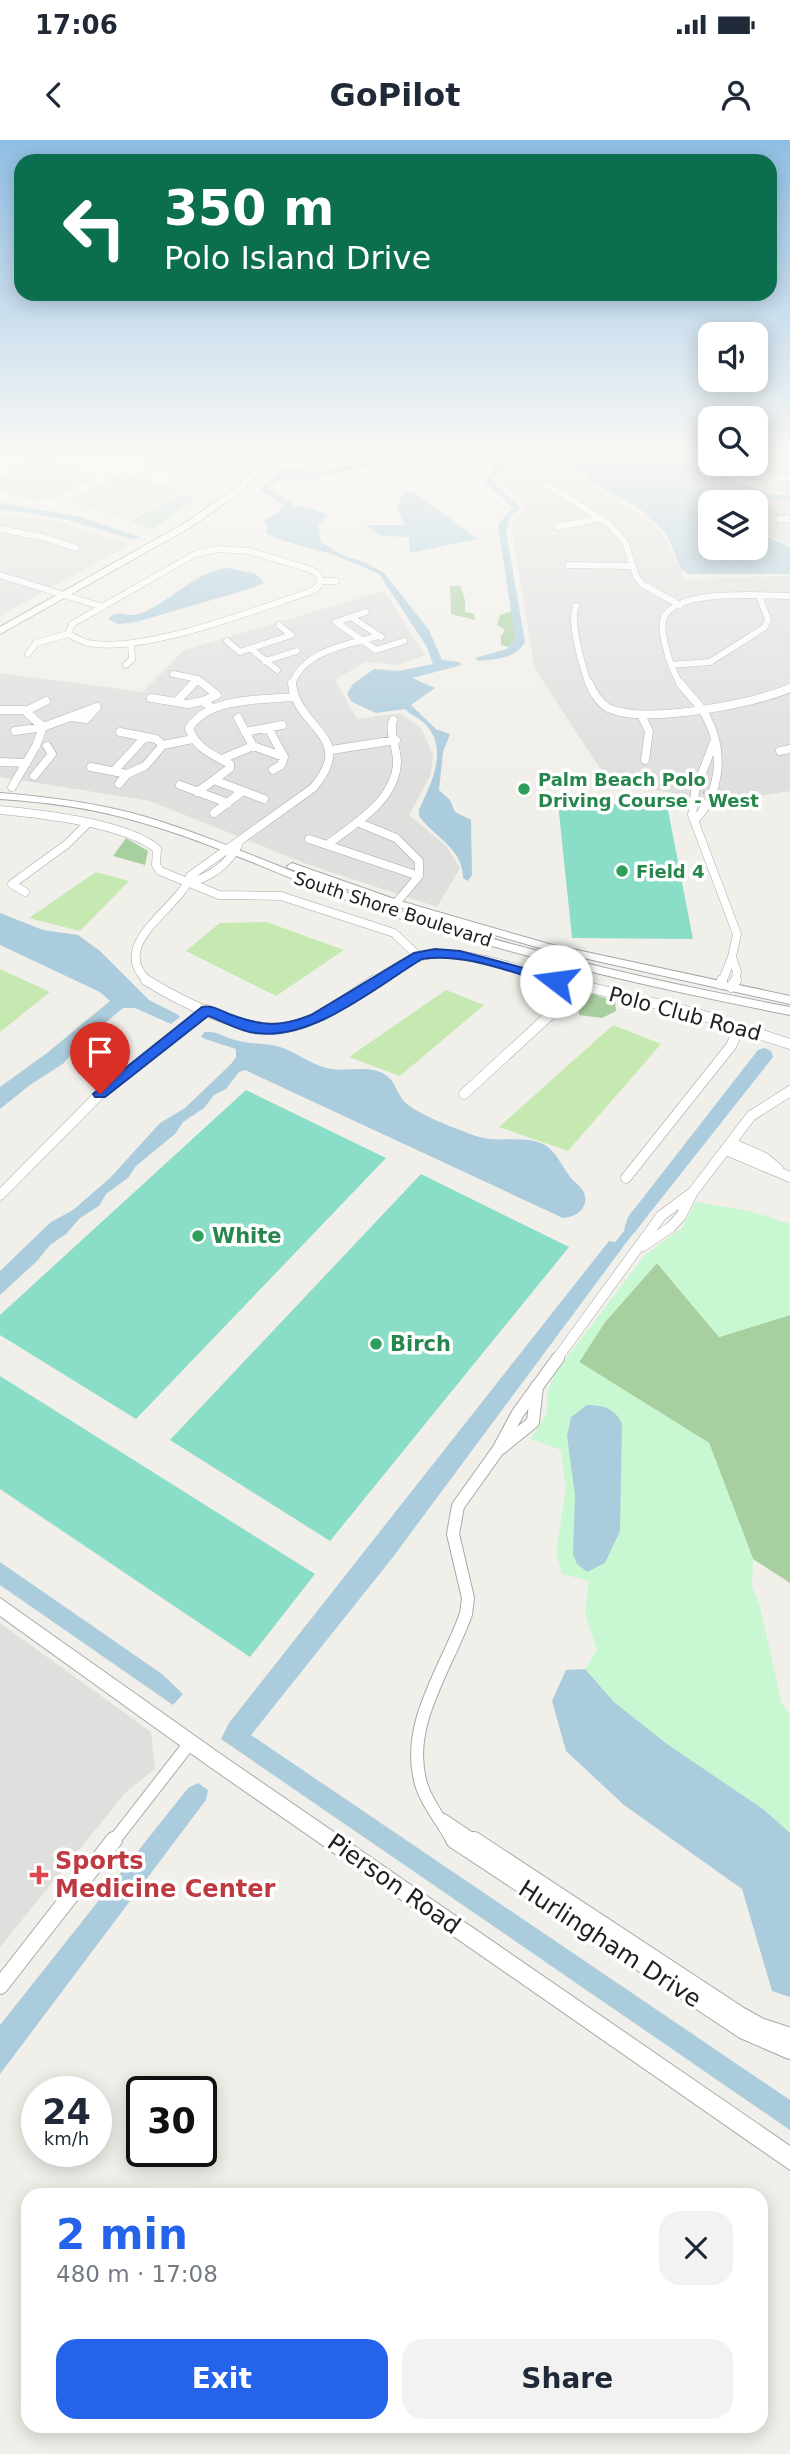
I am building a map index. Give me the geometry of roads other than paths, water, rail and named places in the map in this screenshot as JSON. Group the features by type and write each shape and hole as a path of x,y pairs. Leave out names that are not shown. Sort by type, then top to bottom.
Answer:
{"street":[{"path":"0,631 122,558"},
{"path":"0,623 129,558"},
{"path":"68,634 72,624 188,558"},
{"path":"28,653 36,643 68,634 83,641 131,644 152,640 309,592 317,588 321,581 320,576 312,571 271,558"},
{"path":"630,558 642,584 680,605"},
{"path":"568,565 633,566"},
{"path":"0,575 59,595 66,600 100,609"},
{"path":"321,581 337,581"},
{"path":"671,665 710,662 765,627 768,619 759,596"},
{"path":"696,821 709,803 715,787 718,753 701,708 679,682 671,665 660,625 664,616 680,605 713,597 790,596"},
{"path":"576,606 573,612 584,669 593,689 608,709 641,715 756,702 790,688"},
{"path":"374,617 363,610 336,622 376,650 404,641"},
{"path":"351,617 392,645"},
{"path":"227,641 240,652 291,635 279,625"},
{"path":"265,661 291,662 311,659 379,636"},
{"path":"282,639 304,656"},
{"path":"126,665 132,659 131,644"},
{"path":"251,649 277,670"},
{"path":"297,651 291,662 294,697 326,737 331,750 396,740"},
{"path":"151,698 188,705 217,695 198,679 173,674"},
{"path":"176,702 198,679"},
{"path":"197,792 230,768 230,764 206,752 193,738 189,731 197,716 212,708 294,697"},
{"path":"26,711 46,701"},
{"path":"203,701 212,708"},
{"path":"0,710 16,708 26,711 43,727"},
{"path":"641,715 651,732 645,760"},
{"path":"15,731 43,727 71,717"},
{"path":"238,718 253,746 284,757"},
{"path":"327,845 380,802 393,782 400,759 391,725 393,720"},
{"path":"245,732 282,725"},
{"path":"12,787 43,727"},
{"path":"268,728 284,757 281,765 273,770"},
{"path":"120,732 156,739 163,745"},
{"path":"114,771 145,737"},
{"path":"119,784 127,774 145,766 163,745 193,738"},
{"path":"714,742 696,791 692,816 737,934 732,957 729,959 726,987"},
{"path":"34,776 52,754 47,746"},
{"path":"222,759 253,746"},
{"path":"779,751 790,749"},
{"name":"Polo Club Road","path":"331,750 329,766 318,784 232,849 201,880 190,883 172,900 139,942 135,962 141,975 153,985 253,1028 275,1030 297,1026 316,1018 418,956 435,953 460,955 740,1026 790,1044"},
{"path":"0,762 49,759"},
{"path":"91,767 127,774"},
{"path":"696,821 717,767"},
{"path":"214,780 264,799"},
{"path":"180,785 228,803"},
{"name":"South Shore Boulevard","path":"0,787 71,795 145,811 326,889 445,929 548,958 693,992 790,1011"},
{"path":"214,813 243,791"},
{"name":"South Shore Boulevard","path":"0,796 118,813 397,903 547,947 790,1000"},
{"path":"0,810 87,824 150,842 157,850 157,868 190,883 219,895 281,896 394,933 418,956"},
{"path":"357,822 399,840 419,861 419,876 397,903"},
{"path":"24,892 12,884 67,844 87,824"},
{"path":"309,839 419,876"},
{"path":"693,992 736,983 738,973 732,957"},
{"path":"464,1094 565,1001 576,986"},
{"path":"726,987 744,1003"},
{"path":"0,1195 100,1094 207,1010"},
{"path":"626,1178 731,1046 740,1026"},
{"name":"Hurlingham Drive","path":"790,1091 755,1113 693,1192 681,1216 671,1227 635,1251 518,1413 498,1450 466,1493 456,1514 454,1543 468,1598 466,1614 436,1685 417,1749 422,1788 443,1820 451,1838 744,2031 790,2051"},
{"path":"728,1146 786,1176"},
{"name":"Hurlingham Drive","path":"498,1450 533,1422 537,1386"},
{"name":"Pierson Road","path":"0,1606 190,1743 790,2159"},
{"path":"0,1986 190,1743"},
{"name":"Hurlingham Drive","path":"443,1820 740,2015 760,2026 790,2036"}],"waterway":[{"path":"613,1252 636,1223"}],"place":[{"name":"Palm Beach Polo Driving Course - West","path":"524,789"},
{"name":"Field 4","path":"622,871"},
{"name":"White","path":"198,1236"},
{"name":"Birch","path":"376,1344"},
{"name":"Sports Medicine Center","path":"39,1875"}]}
